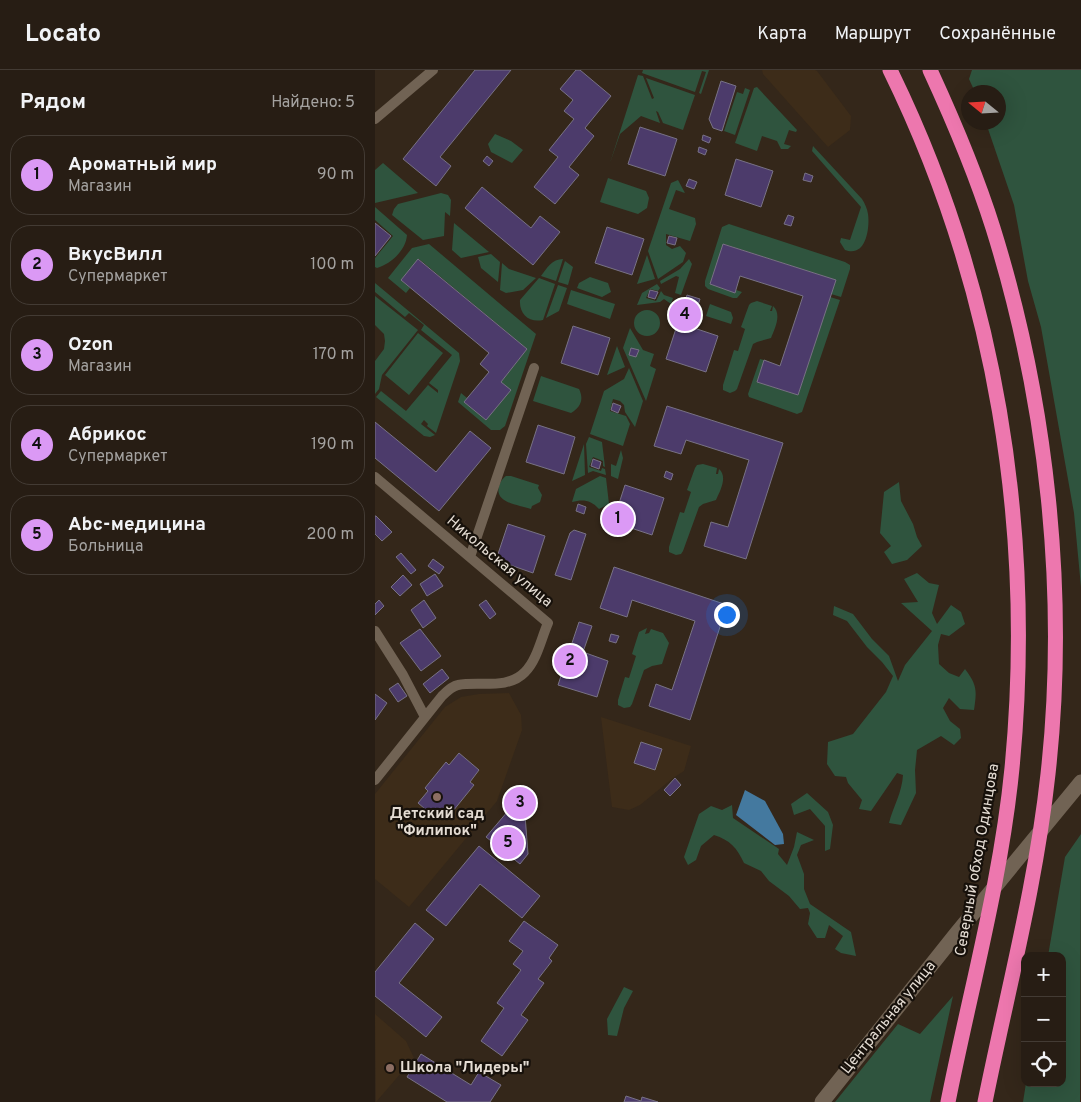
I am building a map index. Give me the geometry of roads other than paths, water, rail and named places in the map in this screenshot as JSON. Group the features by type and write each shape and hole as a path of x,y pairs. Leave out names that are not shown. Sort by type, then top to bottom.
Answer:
{"highway":[{"path":"930,70 978,183 1010,287 1038,418 1052,533 1055,645 1048,773 1025,916 985,1102"},
{"name":"Северный обход Одинцова","path":"892,72 944,195 959,238 975,296 991,364 1002,424 1011,482 1016,536 1019,645 1012,769 1004,831 948,1102"}],"street":[{"path":"375,119 433,70"},
{"path":"470,557 534,368"},
{"name":"Никольская улица","path":"375,478 548,623 532,663 525,672 518,678 496,684 456,685 442,696 375,780"},
{"path":"375,631 403,675 425,717"},
{"name":"Центральная улица","path":"822,1102 956,934 1081,782"}],"water":[{"path":"745,790 765,801 783,834 784,844 775,845 736,815"}],"place":[{"name":"Абрикос","path":"685,315"},
{"name":"Ароматный мир","path":"618,519"},
{"name":"ВкусВилл","path":"570,661"},
{"name":"Детский сад \"Филипок\"","path":"437,797"},
{"name":"Ozon","path":"520,803"},
{"name":"Abc-медицина","path":"508,843"},
{"name":"Школа \"Лидеры\"","path":"390,1068"}]}
